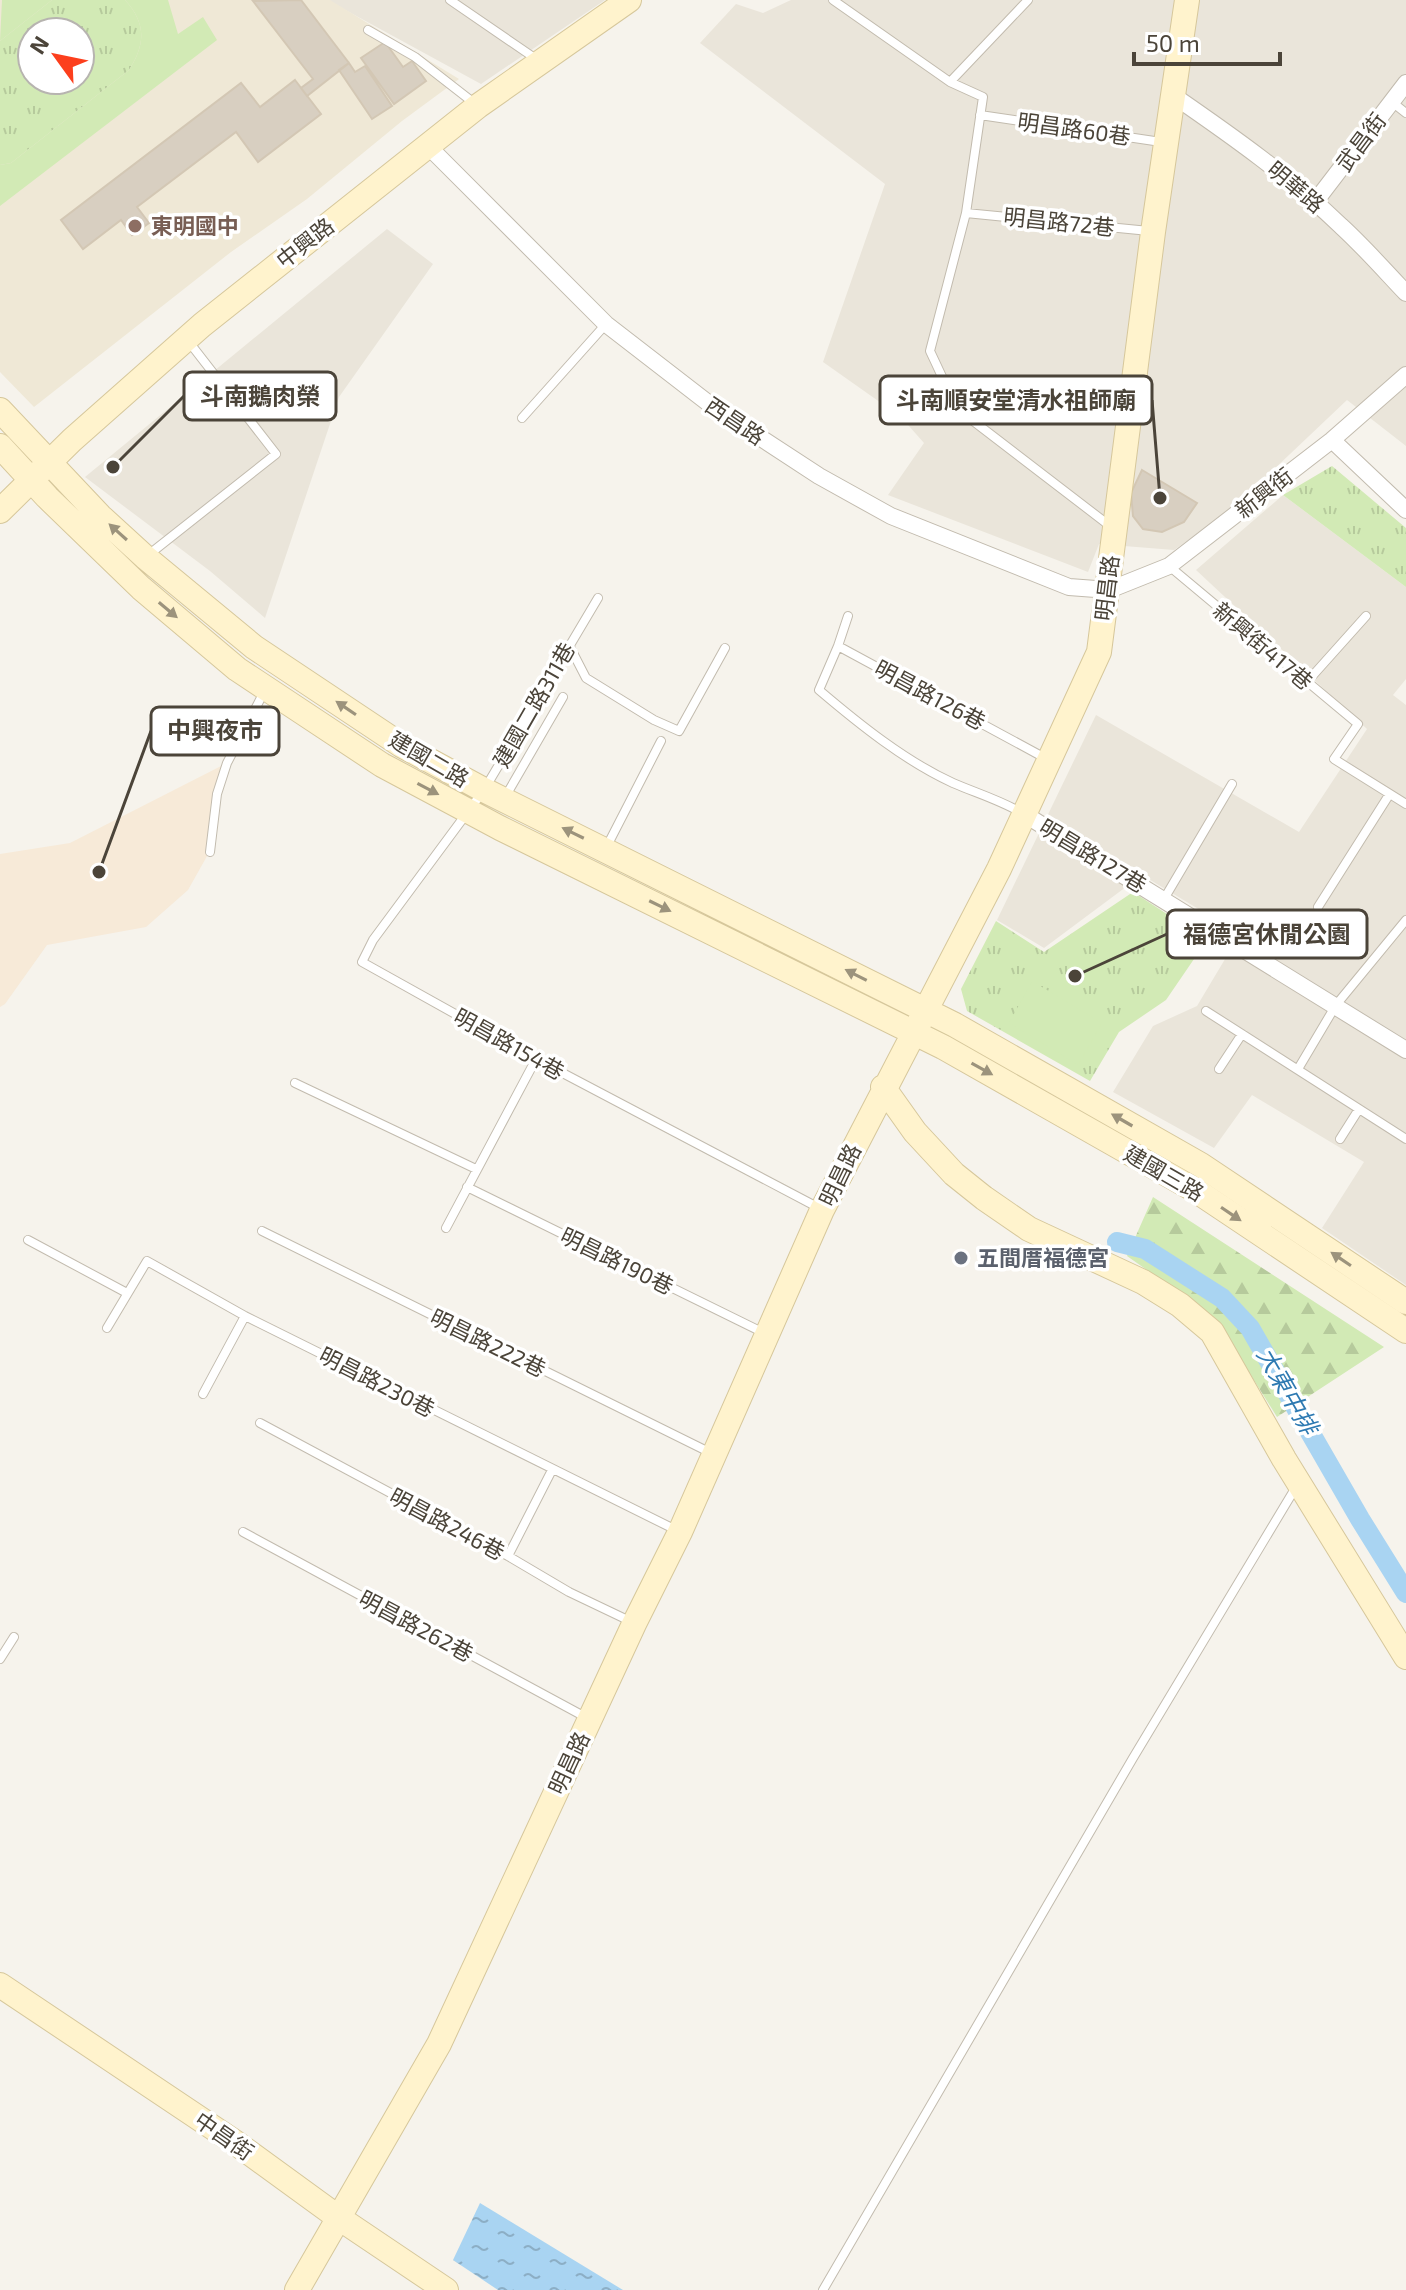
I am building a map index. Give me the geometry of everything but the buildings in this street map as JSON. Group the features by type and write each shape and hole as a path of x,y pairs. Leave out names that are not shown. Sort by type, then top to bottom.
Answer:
{"street":[{"name":"中興路","path":"0,511 49,462 186,338 478,106 629,0"},
{"name":"明昌路","path":"297,2290 439,2044 634,1624 680,1532 822,1210 1024,814 1099,652 1153,232 1187,0"},
{"name":"武昌街","path":"1315,202 1406,83"},
{"name":"明華路","path":"1174,96 1246,145 1315,202 1406,293"},
{"name":"西昌路","path":"427,145 606,324 712,406 819,476 891,516 1069,587 1109,590"},
{"name":"新興街","path":"1109,590 1169,566 1403,383"},
{"name":"建國二路","path":"0,410 100,516 145,557 254,647 401,745 494,795 925,1010"},
{"path":"1332,440 1406,510"},
{"name":"建國二路","path":"0,446 141,588 237,669 382,765 913,1032"},
{"name":"明昌路127巷","path":"1024,814 1406,1050"},
{"name":"建國三路","path":"925,1010 1201,1165 1406,1302"},
{"name":"建國三路","path":"913,1032 1195,1190 1406,1331"},
{"path":"883,1087 915,1132 954,1174 984,1198 1029,1229 1143,1282 1180,1305 1212,1332 1298,1483 1406,1657"},
{"name":"中昌街","path":"0,1985 236,2143 446,2290"}],"lane":[{"path":"450,0 540,62"},
{"path":"833,0 950,82 983,97 966,213 930,351 945,383 968,417 1114,529"},
{"path":"950,82 1028,0"},
{"path":"368,30 415,57 478,106"},
{"path":"1392,102 1406,113"},
{"name":"明昌路60巷","path":"980,115 1167,143"},
{"name":"明昌路72巷","path":"966,213 1153,232"},
{"path":"522,418 606,324"},
{"path":"145,557 276,454 186,338"},
{"name":"新興街417巷","path":"1169,566 1358,724 1334,759 1389,795"},
{"name":"建國二路311巷","path":"468,810 494,795 569,645 598,598"},
{"path":"848,616 819,690 870,733 951,782 1002,801 1024,814"},
{"path":"1306,683 1366,616"},
{"path":"569,645 586,678 654,720 679,731 725,648"},
{"name":"明昌路126巷","path":"838,646 1050,760"},
{"path":"210,852 217,794 227,763 266,688"},
{"path":"494,795 563,697"},
{"path":"605,849 661,741"},
{"path":"1164,899 1232,784"},
{"path":"1318,907 1389,795 1406,804"},
{"name":"明昌路154巷","path":"468,810 373,940 362,962 536,1059 822,1210"},
{"path":"1298,1069 1336,1005 1406,920"},
{"path":"1206,1011 1406,1139"},
{"path":"1219,1069 1242,1034"},
{"path":"446,1228 536,1059"},
{"path":"295,1083 476,1169"},
{"path":"1340,1139 1359,1109"},
{"name":"明昌路190巷","path":"467,1187 768,1335"},
{"name":"明昌路222巷","path":"262,1231 714,1454"},
{"path":"28,1240 127,1293"},
{"name":"明昌路230巷","path":"107,1328 147,1261 245,1316 680,1532"},
{"path":"203,1394 245,1316"},
{"name":"明昌路246巷","path":"260,1423 569,1592 634,1624"},
{"path":"508,1556 552,1470"},
{"path":"823,2290 1133,1758 1298,1483"},
{"name":"明昌路262巷","path":"243,1532 590,1720"},
{"path":"0,1659 14,1637"}],"shaded area":[{"name":"東明國中","path":"0,0 330,0 459,79 307,199 231,252 34,407 0,372"},
{"path":"327,0 605,0 481,84"},
{"path":"791,0 1406,0 1406,446 1347,400 1230,511 1174,550 1099,544 1088,572 888,495 924,443 901,417 823,362 885,184 700,43 736,4 763,13"},
{"path":"387,229 433,264 339,397 265,618 210,571 85,477"},
{"path":"1283,495 1406,587 1406,679 1393,695 1406,705 1406,1285 1322,1228 1364,1162 1252,1095 1214,1148 1113,1092 1153,1026 1197,1006 1240,934 1142,875 1044,948 997,920 1096,715 1299,832 1367,729 1196,570"},
{"path":"227,763 211,849 188,890 146,927 47,945 0,1007 0,854 70,843"}],"green space":[{"path":"2,0 52,0 32,16 16,16 16,28 0,41"},
{"path":"52,0 125,0 137,18 141,35 138,52 129,70 11,163 0,165 0,41 16,28 16,96 96,96 96,16 32,16"},
{"path":"125,0 168,0 178,34 203,17 217,40 0,206 0,165 11,163 129,70 138,52 141,35 137,18"},
{"path":"1332,466 1406,528 1406,587 1283,495"},
{"path":"1133,892 1207,940 1166,1000 1119,1032 1090,1081 967,1011 961,989 996,921 1044,952"},
{"path":"1032,981 1102,1023 1078,1065 1009,1023"},
{"path":"1153,1197 1384,1347 1277,1417 1215,1318 1127,1256"}],"water":[{"path":"480,2203 623,2290 498,2290 453,2260"}],"waterway":[{"name":"大東中排","path":"1117,1242 1145,1249 1222,1298 1250,1328 1406,1593"}],"place":[{"name":"東明國中","path":"135,226"},
{"name":"斗南鵝肉榮","path":"113,467"},
{"name":"斗南順安堂清水祖師廟","path":"1160,498"},
{"name":"中興夜市","path":"99,872"},
{"name":"福德宮休閒公園","path":"1075,976"},
{"name":"五間厝福德宮","path":"961,1258"}]}
